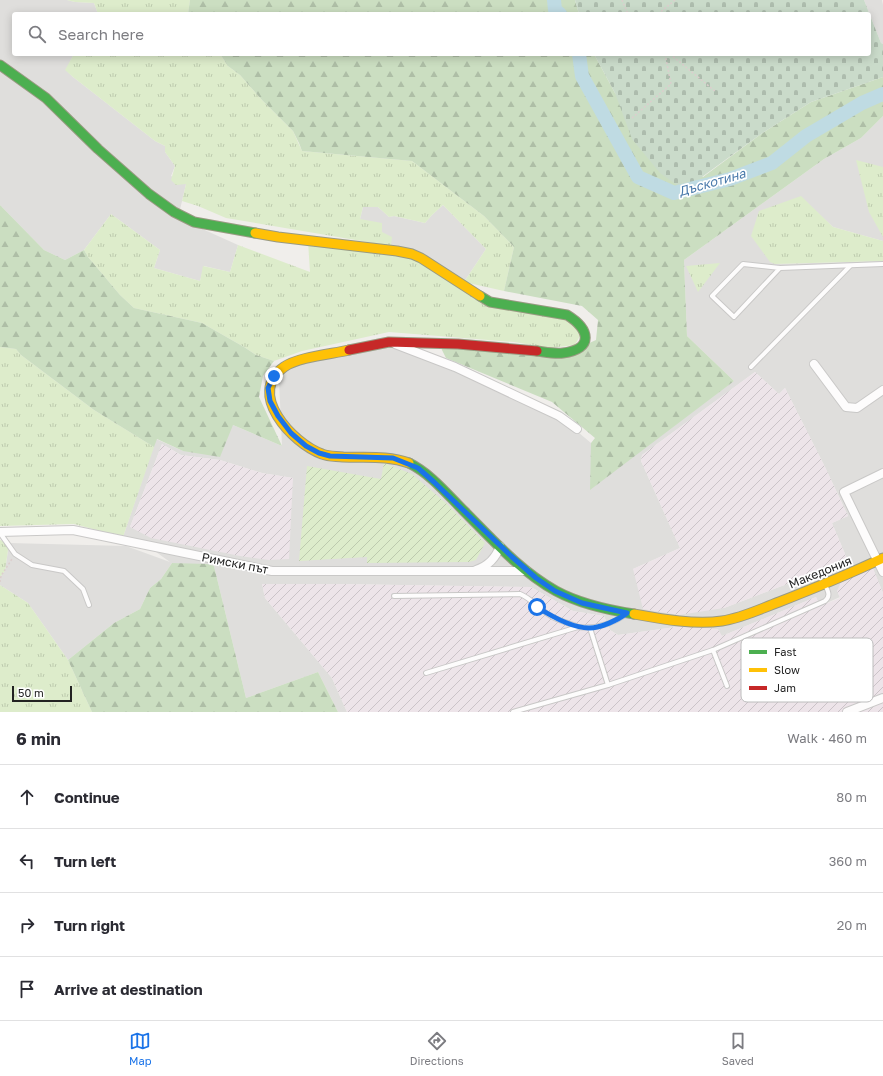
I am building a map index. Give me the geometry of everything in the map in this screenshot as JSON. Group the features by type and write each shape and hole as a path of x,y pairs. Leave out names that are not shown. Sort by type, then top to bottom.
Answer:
{"street":[{"path":"0,65 46,98 98,149 149,194 174,212 194,222 278,237 412,254 421,258 490,302 567,314 584,326 586,334 584,342 579,348 571,352 561,354 458,344 389,342"},
{"path":"389,342 455,367 559,416 577,429"},
{"name":"Македония","path":"389,342 292,362 282,367 274,376 268,388 270,401 278,416 291,433 306,446 319,453 330,456 393,458 418,468 527,571 545,585 582,603 627,613 674,620 713,622 744,615 766,607 881,560"},
{"path":"814,364 846,407 857,408 883,390"},
{"path":"883,473 844,492 881,560 883,572"},
{"name":"Римски път","path":"0,533 73,530 272,571 527,571"},
{"name":"Римски път","path":"472,571 484,567 489,563 496,555 500,546"},
{"path":"873,702 883,698"},
{"path":"847,712 873,702"}],"lane":[{"path":"780,268 734,317 712,296 743,264 780,268 883,264"},
{"path":"751,367 851,265"},
{"path":"0,533 15,554 32,565 64,571 83,589 89,605"},
{"path":"513,712 608,685 713,650 825,601 828,599 829,595 825,584"},
{"path":"394,596 520,594 525,596 537,607 551,616 578,627 590,628 617,620 627,613"},
{"path":"426,673 578,627"},
{"path":"590,628 608,685"},
{"path":"713,650 727,686"}],"path":[{"path":"622,0 627,12"},
{"path":"660,12 675,0"},
{"path":"632,118 671,84 665,56"},
{"path":"672,56 716,92"},
{"path":"0,582 1,576 15,554"}],"shaded area":[{"path":"0,0 67,0 94,3 97,12 12,12 12,56 73,56 66,70 73,77 155,141 165,146 165,152 175,166 171,176 186,184 178,218 238,245 230,272 204,266 200,281 154,268 160,250 111,214 84,250 65,260 44,250 0,205"},
{"path":"864,0 882,0 883,44 881,43 871,18 871,12 869,12"},
{"path":"883,116 883,241 833,227 800,197 775,264 883,261 883,593 873,569 837,591 840,597 820,606 816,597 722,636 683,626 618,635 610,630 604,616 573,611 531,587 262,584 265,598 332,678 347,712 338,712 318,672 246,698 214,566 172,563 161,579 150,588 140,609 114,623 68,660 28,603 0,585 0,577 5,571 9,543 126,546 170,562 138,539 123,537 156,439 183,451 233,425 282,446 279,380 281,372 299,363 398,344 566,422 591,443 592,448 734,381 687,336 684,260 824,159 861,138","holes":["755,372 779,394 785,388 825,467 848,516 832,523 848,561 724,608 633,569 680,548 641,461 642,455","162,444 181,455 220,460 262,473 293,478 130,527"]},
{"path":"443,205 486,249 464,282 391,246 382,232 360,219 363,207 378,207 389,217 394,216 425,223"},
{"path":"755,372 779,394 785,388 825,467 848,516 832,523 848,561 724,608 679,615 643,609 633,569 680,548 641,461 642,455"},
{"path":"162,444 181,455 220,460 262,473 293,478 289,559 269,560 240,556 151,538 130,527"},
{"path":"873,568 883,593 883,712 347,712 332,678 265,598 262,584 531,587 573,611 604,616 610,630 618,635 683,626 718,629 722,636 816,597 820,606 840,598 837,591 841,582"}],"green space":[{"path":"67,0 190,0 188,12 97,12 94,3"},
{"path":"190,0 575,0 578,12 188,12"},
{"path":"575,0 864,0 869,12 578,12"},
{"path":"871,18 881,43 883,44 883,77 811,102 761,134 684,190 660,173 632,139 615,93 595,56 871,56"},
{"path":"73,56 221,56 228,66 240,75 262,100 293,131 302,151 412,161 484,216 514,247 504,291 464,282 486,249 443,205 425,223 394,216 389,217 378,207 363,207 360,219 382,223 382,232 392,237 391,246 226,218 182,201 186,184 176,185 171,180 175,166 165,152 165,146 155,141 65,70"},
{"path":"221,56 595,56 615,93 703,177 761,134 811,102 883,77 883,116 861,138 824,159 684,260 687,336 734,381 590,490 591,443 595,438 552,402 446,358 439,344 567,353 596,340 598,320 582,306 504,291 514,247 484,216 412,161 302,151 293,131 262,100 240,75 228,66"},
{"path":"856,160 883,167 883,237 869,212"},
{"path":"801,196 833,227 883,241 883,261 775,264 770,262 751,236 759,211"},
{"path":"0,205 44,250 65,260 84,250 88,257 120,295 134,308 202,323 256,355 274,361 263,376 259,397 282,446 233,425 220,457 183,451 157,439 154,447 94,410 21,355 16,349 0,347"},
{"path":"111,214 160,250 154,268 200,281 203,266 230,272 238,245 310,272 308,241 388,251 421,261 471,295 572,320 582,332 575,345 550,348 514,342 389,332 302,351 274,361 256,355 202,323 134,308 120,295 88,257 84,250"},
{"path":"720,263 698,292 686,266"},
{"path":"0,347 16,349 21,355 94,410 154,447 123,537 74,524 0,526"},
{"path":"384,463 412,474 447,504 485,543 476,560 469,562 367,563 367,557 299,561 307,466 381,479"},
{"path":"0,540 9,543 5,571 0,577"},
{"path":"172,563 207,564 214,566 246,698 318,672 338,712 92,712 68,660 114,623 140,609 150,588 161,579"},
{"path":"0,585 28,603 68,660 92,712 0,712"}],"waterway":[{"name":"Дъскотина","path":"554,0 555,10 558,12"},
{"name":"Дъскотина","path":"579,56 582,76 638,177 674,193 730,179 772,163 806,136 862,103 883,94"}],"traffic: fast":[{"path":"0,65 46,98 98,149 149,194 174,212 194,222 255,233"},
{"path":"480,296 490,302 567,315 575,320 584,332 584,343 573,351 563,353 537,351"},
{"path":"409,463 432,479 507,554 543,583 565,596 584,603 634,614"}],"traffic: slow":[{"path":"255,233 412,254 421,258 480,296"},
{"path":"349,350 306,358 284,367 273,378 270,390 271,403 278,416 298,439 310,448 325,455 343,457 376,457 401,460 409,463"},
{"path":"634,614 689,622 729,620 751,613 806,591 883,558"}],"traffic: jam":[{"path":"349,350 389,342 458,344 537,351"}],"route":[{"path":"274,376 268,388 270,401 278,416 291,433 306,446 319,453 330,456 393,458 418,468 536,578 555,591 582,603 627,613 617,620 590,628 578,627 551,616 537,607"}]}
